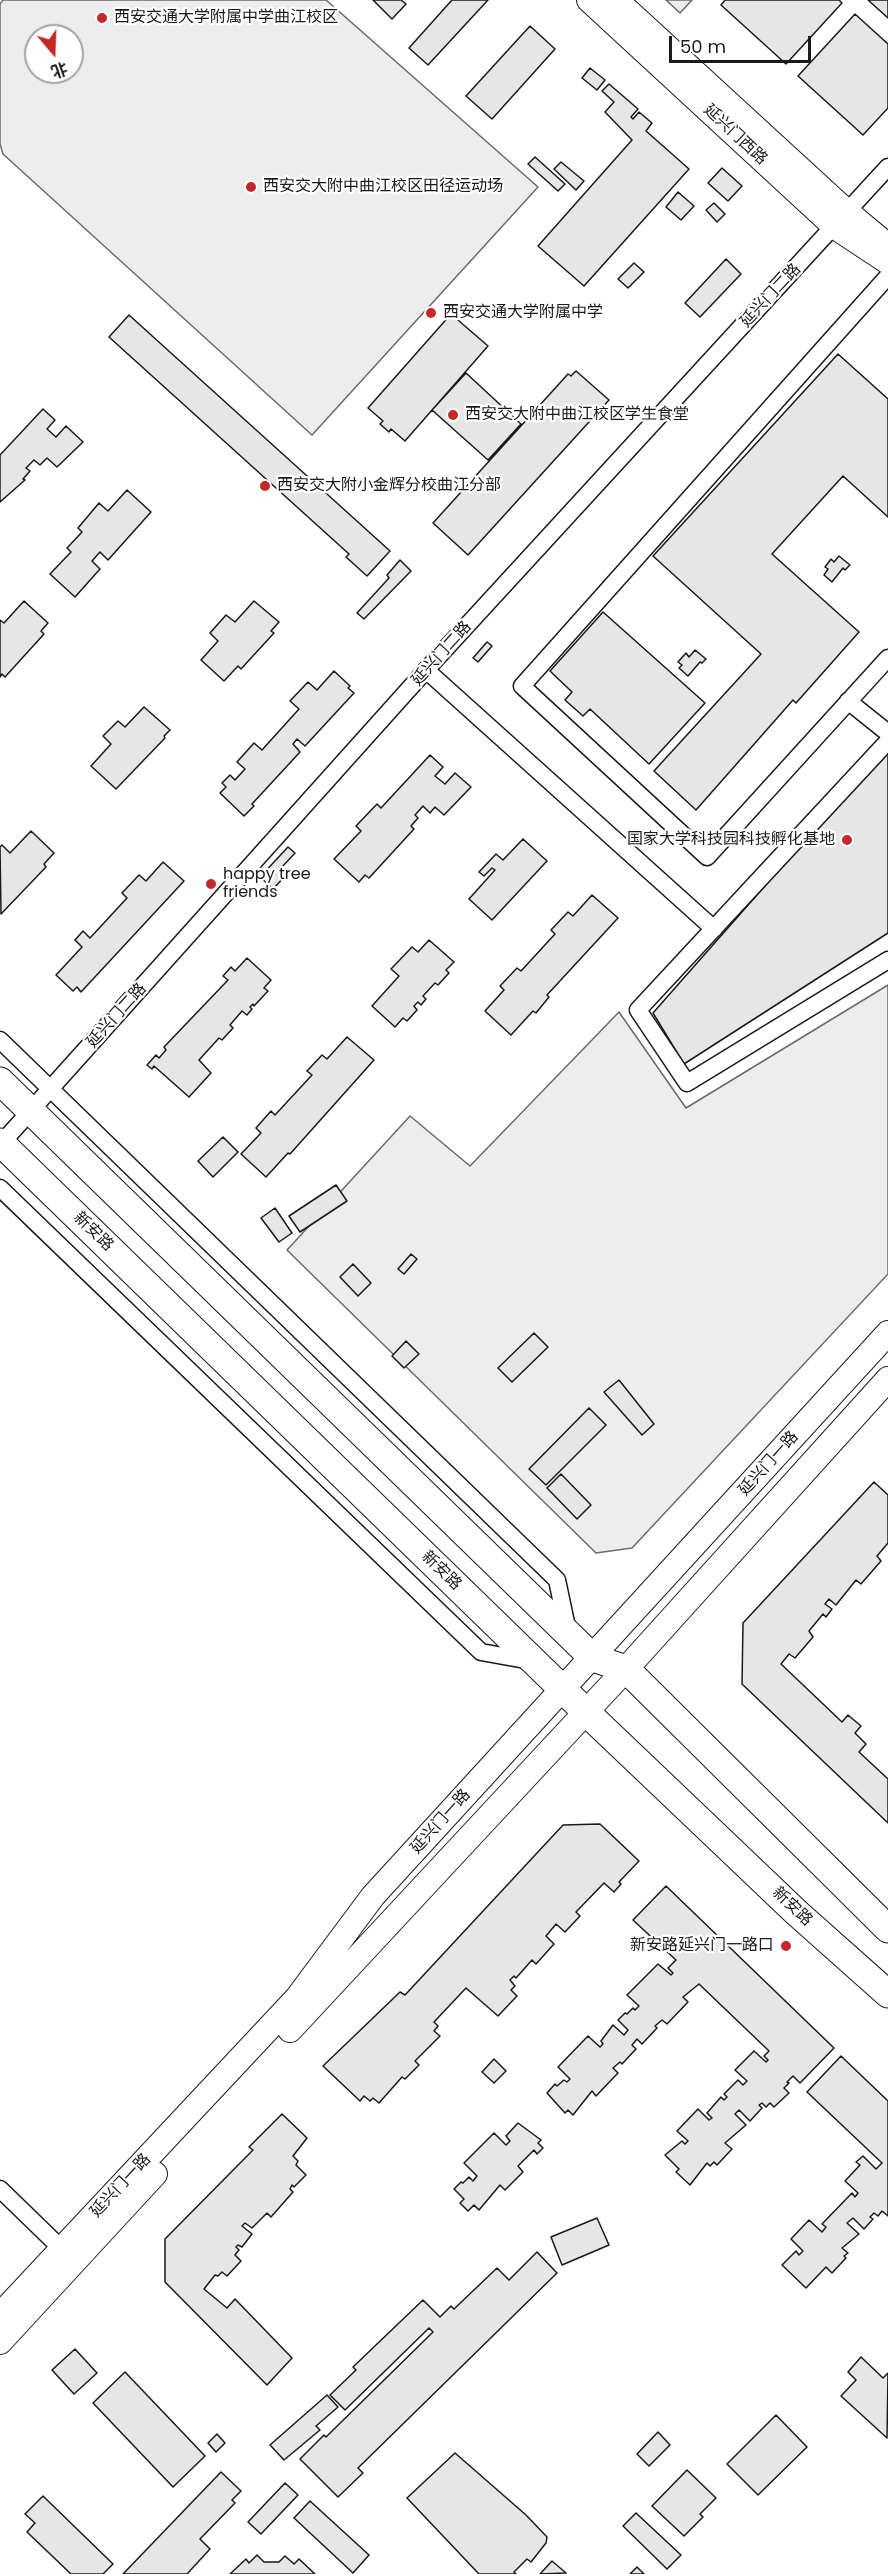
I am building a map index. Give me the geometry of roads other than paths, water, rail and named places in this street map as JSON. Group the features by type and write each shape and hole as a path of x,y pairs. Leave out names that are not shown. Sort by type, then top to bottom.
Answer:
{"main road":[{"path":"0,1081 593,1658 626,1669 888,1929"},
{"name":"新安路","path":"1,1143 586,1712 797,1913 888,1994"}],"street":[{"name":"延兴门西路","path":"589,0 888,262"},
{"name":"延兴门西路","path":"616,0 840,219 888,246"},
{"name":"延兴门二路","path":"1,1143 426,670 888,167"},
{"path":"888,276 522,686 707,856 888,658"},
{"path":"426,670 714,929"},
{"path":"848,701 888,733"},
{"path":"888,741 638,1010 687,1083 888,960"},
{"path":"0,1040 557,1580 569,1635"},
{"path":"0,1188 481,1652 536,1662"},
{"name":"延兴门一路","path":"0,2342 68,2254 297,1998 373,1896 888,1333"},
{"name":"延兴门一路","path":"0,2315 68,2254 586,1712 888,1379"},
{"path":"0,2189 68,2254"}],"place":[{"name":"西安交通大学附属中学曲江校区","path":"102,18"},
{"name":"西安交大附中曲江校区田径运动场","path":"251,187"},
{"name":"西安交通大学附属中学","path":"431,313"},
{"name":"西安交大附中曲江校区学生食堂","path":"453,415"},
{"name":"西安交大附小金辉分校曲江分部","path":"265,486"},
{"name":"国家大学科技园科技孵化基地","path":"847,840"},
{"name":"happy tree friends","path":"211,884"},
{"name":"新安路延兴门一路口","path":"786,1946"}]}
